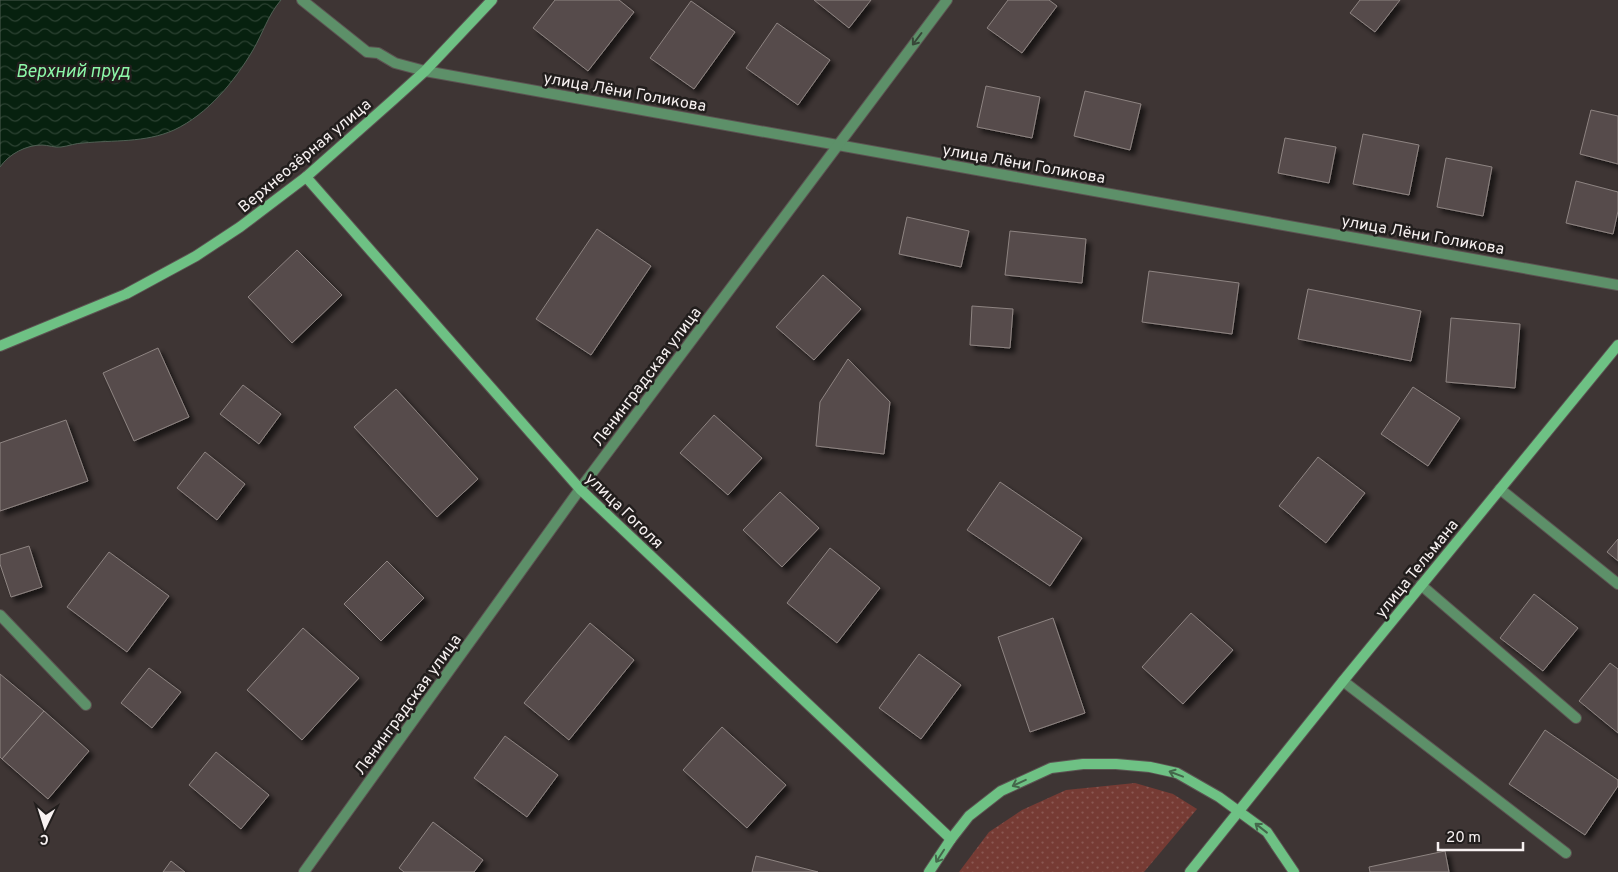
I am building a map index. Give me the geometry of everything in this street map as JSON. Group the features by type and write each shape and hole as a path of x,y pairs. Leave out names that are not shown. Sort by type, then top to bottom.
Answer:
{"street":[{"name":"улица Лёни Голикова","path":"302,0 367,52 378,53 395,63 425,71 1618,284"},
{"name":"Верхнеозёрная улица","path":"0,346 126,294 196,256 240,228 306,177 425,71 492,0"},
{"name":"Ленинградская улица","path":"304,872 580,489 947,0"},
{"name":"улица Гоголя","path":"306,177 580,489 951,839"},
{"name":"улица Тельмана","path":"1190,872 1618,344"},
{"path":"1500,489 1618,584"},
{"path":"1421,585 1576,718"},
{"path":"0,615 86,705"},
{"path":"1343,681 1566,853"},
{"path":"929,872 951,839 970,816 1001,791 1051,768 1083,764 1150,767 1177,773 1238,811 1267,832 1294,872"}],"shaded area":[{"path":"1135,783 1173,794 1197,809 1144,872 959,872 989,832 1022,810 1066,790"}],"water":[{"name":"Верхний пруд","path":"0,0 281,0 269,18 253,50 229,85 209,106 186,123 163,134 140,139 80,143 59,147 36,145 13,154 0,167"}],"building":[{"path":"555,0 619,0 634,12 588,71 533,28"},
{"path":"814,0 871,0 849,28"},
{"path":"1008,0 1049,0 1057,6 1022,53 987,28"},
{"path":"1360,0 1400,0 1375,32 1350,13"},
{"path":"691,1 735,32 694,89 650,58"},
{"path":"777,23 830,60 798,105 746,68"},
{"path":"986,86 1040,97 1032,138 977,127"},
{"path":"1085,91 1141,104 1130,150 1074,136"},
{"path":"1591,110 1618,116 1618,164 1580,154"},
{"path":"1363,134 1419,145 1409,195 1353,184"},
{"path":"1285,138 1336,147 1329,183 1278,173"},
{"path":"1446,158 1492,167 1483,216 1437,207"},
{"path":"1576,181 1618,192 1618,211 1613,234 1566,223"},
{"path":"907,217 969,231 961,267 899,254"},
{"path":"597,229 651,266 591,355 536,319"},
{"path":"1010,231 1086,239 1082,283 1005,275"},
{"path":"297,250 342,295 292,343 248,297"},
{"path":"1149,271 1239,283 1232,334 1142,322"},
{"path":"823,275 861,309 814,360 776,327"},
{"path":"1308,289 1421,311 1411,361 1298,339"},
{"path":"972,306 1013,309 1010,348 970,345"},
{"path":"1451,318 1520,324 1515,388 1446,382"},
{"path":"158,348 189,417 134,441 103,373"},
{"path":"848,359 890,402 884,454 816,446 820,402"},
{"path":"243,385 281,414 259,444 220,414"},
{"path":"1413,387 1460,418 1428,466 1381,434"},
{"path":"396,389 478,479 437,517 354,427"},
{"path":"714,415 762,458 728,495 680,453"},
{"path":"66,420 88,481 0,511 0,443"},
{"path":"205,452 245,484 217,520 177,488"},
{"path":"1318,457 1365,493 1326,543 1279,506"},
{"path":"1000,482 1082,538 1050,586 967,530"},
{"path":"780,492 819,528 782,567 743,530"},
{"path":"1618,539 1618,561 1607,552"},
{"path":"29,546 42,587 11,597 0,564 0,555"},
{"path":"830,548 880,588 837,643 787,603"},
{"path":"109,552 169,596 127,652 67,607"},
{"path":"387,561 424,598 381,641 344,604"},
{"path":"1534,594 1578,628 1543,671 1500,638"},
{"path":"1191,613 1233,650 1183,704 1142,667"},
{"path":"1053,618 1085,713 1030,732 998,637"},
{"path":"590,623 634,660 569,740 524,703"},
{"path":"303,628 359,678 302,740 247,690"},
{"path":"919,654 961,685 921,739 879,708"},
{"path":"1610,663 1618,669 1618,733 1579,701"},
{"path":"149,668 181,692 152,728 121,703"},
{"path":"0,674 44,711 2,759 0,757"},
{"path":"44,711 89,751 48,799 2,759"},
{"path":"722,727 786,785 747,828 683,770"},
{"path":"1545,730 1618,780 1618,786 1585,835 1509,784"},
{"path":"505,736 558,775 527,817 474,778"},
{"path":"216,752 269,795 241,829 189,785"},
{"path":"433,822 483,860 474,872 404,872 399,868"},
{"path":"1445,851 1449,872 1370,872 1369,867"},
{"path":"756,856 818,872 752,872"},
{"path":"171,861 185,872 163,872"}]}
